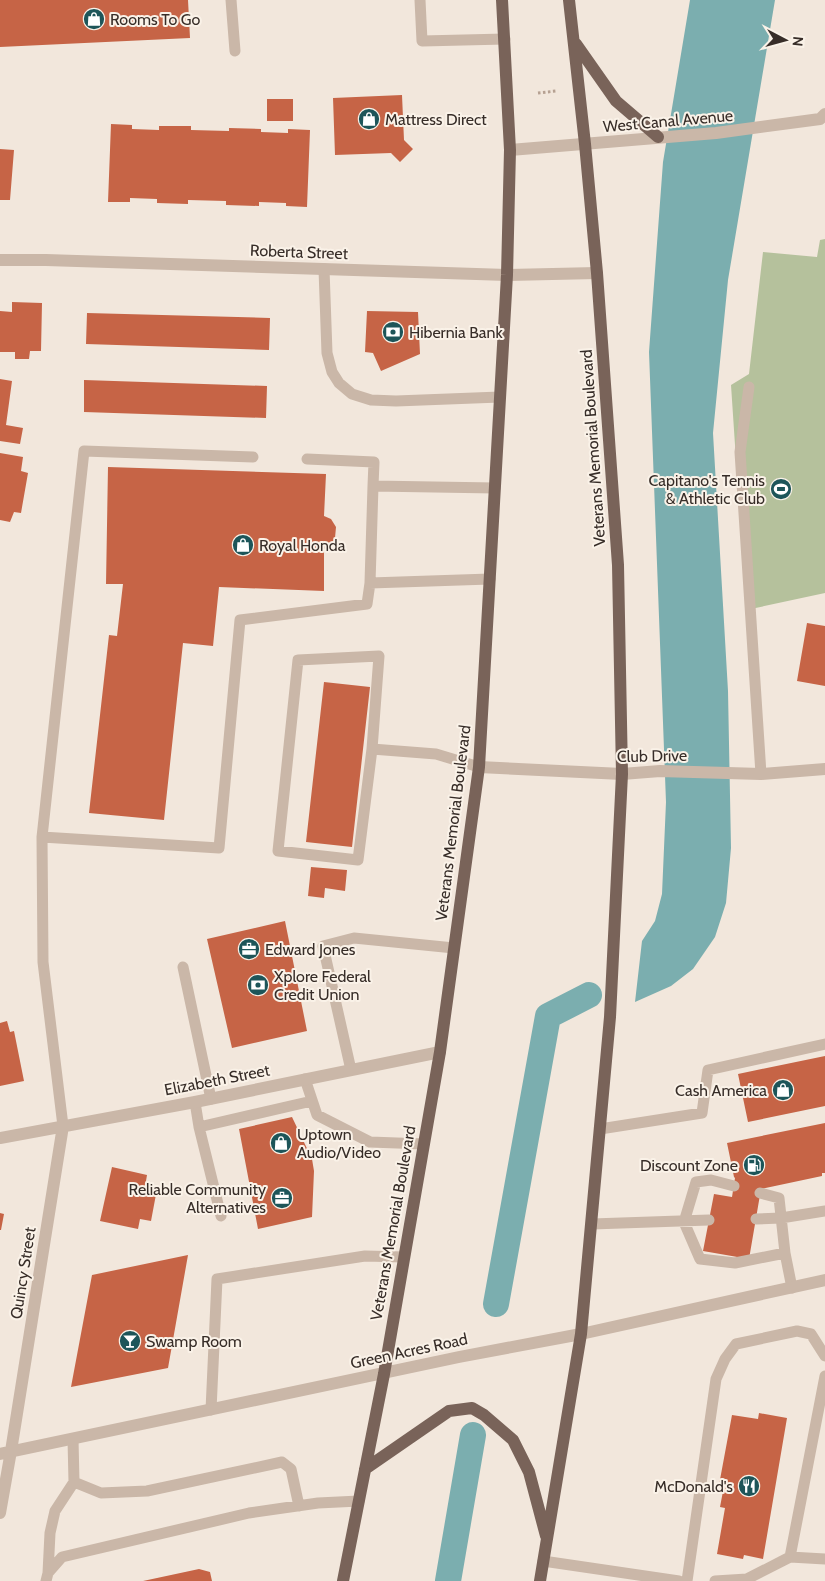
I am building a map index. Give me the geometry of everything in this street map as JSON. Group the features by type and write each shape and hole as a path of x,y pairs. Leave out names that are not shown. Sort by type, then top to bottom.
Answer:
{"main road":[{"name":"Veterans Memorial Boulevard","path":"343,1581 384,1374 440,1052 479,767 507,275 510,150 502,0"},
{"name":"Veterans Memorial Boulevard","path":"540,1581 581,1334 613,976 622,774 618,565 597,273 569,0"},
{"path":"574,41 616,101 658,137"},
{"path":"365,1469 449,1411 472,1408 484,1415 513,1440 529,1472 547,1541"}],"street":[{"name":"West Canal Avenue","path":"510,150 761,128 820,119 825,114"},
{"name":"Roberta Street","path":"0,260 507,275 597,273"},
{"name":"Club Drive","path":"479,767 622,774 660,771 761,774 825,769"},
{"name":"Elizabeth Street","path":"0,1138 211,1099 440,1052"},
{"name":"Quincy Street","path":"0,1513 6,1453 63,1126"},
{"name":"Green Acres Road","path":"6,1453 468,1355 581,1334 825,1280"}],"lane":[{"path":"232,0 235,51"},
{"path":"420,0 422,42 505,39"},
{"path":"324,269 327,353 332,372 339,384 352,394 371,400 396,401 500,397"},
{"path":"749,386 740,452 761,774"},
{"path":"63,1126 43,962 42,837 84,451 253,457"},
{"path":"42,837 219,848 240,620 367,604 370,583 374,462 307,459"},
{"path":"374,486 495,488"},
{"path":"370,583 490,579"},
{"path":"380,656 372,749 358,860 278,851 298,660 380,656"},
{"path":"372,749 436,754 479,767"},
{"path":"351,1070 323,946 354,938 454,948"},
{"path":"183,967 211,1099"},
{"path":"600,1129 702,1114 708,1070 825,1044"},
{"path":"305,1079 317,1114 370,1142 424,1144"},
{"path":"199,1127 312,1101"},
{"path":"195,1102 199,1127 221,1216"},
{"path":"734,1186 711,1180 696,1182 684,1222 700,1259 735,1263 785,1253"},
{"path":"760,1193 779,1198 785,1253 792,1288"},
{"path":"756,1219 781,1218 825,1211"},
{"path":"592,1224 709,1220"},
{"path":"211,1410 217,1279 365,1256 404,1257"},
{"path":"688,1581 716,1380 725,1358 736,1344 796,1332 811,1334 825,1356"},
{"path":"790,1557 825,1376"},
{"path":"47,1577 50,1533 55,1511 74,1482 73,1439"},
{"path":"74,1482 101,1493 147,1490 282,1462 292,1469 299,1506"},
{"path":"47,1577 62,1557 249,1513 358,1501"},
{"path":"715,1581 748,1580 790,1557 825,1559"},
{"path":"543,1561 678,1581"}],"path":[{"path":"538,93 556,91"}],"green space":[{"name":"Capitano's Tennis & Athletic Club","path":"825,239 825,593 746,610 731,385 749,374 763,252 817,257 820,240"}],"water":[{"path":"690,0 775,0 728,280 713,433 728,691 731,848 726,903 715,937 693,969 671,986 635,1002 642,941 655,921 662,894 666,802 649,352 663,162"}],"building":[{"name":"Rooms To Go","path":"0,0 188,0 190,38 0,47"},
{"name":"Mattress Direct","path":"402,95 404,140 413,149 400,162 391,153 335,155 333,98"},
{"path":"267,99 293,99 293,121 267,121"},
{"path":"111,124 132,125 132,129 159,130 159,126 191,126 191,130 229,131 229,128 261,129 261,132 288,133 288,129 310,130 307,207 286,206 286,203 259,202 259,206 226,205 226,201 188,200 188,204 157,203 157,199 130,198 130,202 108,202"},
{"path":"0,149 14,150 10,200 0,200"},
{"path":"12,302 42,303 41,351 30,351 29,359 15,359 15,352 0,352 0,311 12,312"},
{"name":"Hibernia Bank","path":"367,311 418,312 420,354 381,371 373,353 365,352"},
{"path":"87,313 270,318 269,350 86,344"},
{"path":"0,379 12,381 6,425 23,428 20,444 0,441"},
{"path":"84,380 267,386 266,418 84,412"},
{"path":"0,453 23,457 21,471 28,473 21,513 14,512 10,522 0,520"},
{"path":"108,467 326,474 324,516 331,519 336,527 333,542 324,549 324,591 219,587 213,646 183,643 164,820 89,813 109,635 117,636 123,584 106,584"},
{"path":"807,623 825,626 825,686 797,681"},
{"path":"324,682 370,687 352,847 306,842"},
{"path":"311,867 347,870 345,891 325,888 324,898 308,896"},
{"name":"Xplore Federal Credit Union","path":"285,921 307,1031 232,1048 207,939"},
{"path":"7,1021 10,1032 14,1031 24,1081 0,1086 0,1023"},
{"name":"Cash America","path":"825,1056 825,1106 748,1122 738,1074"},
{"path":"292,1117 312,1159 314,1171 312,1217 258,1229 239,1129"},
{"path":"825,1123 825,1173 822,1173 822,1176 761,1189 749,1259 703,1251 714,1194 732,1197 735,1178 727,1143"},
{"path":"112,1167 147,1175 145,1187 157,1189 151,1221 140,1219 138,1229 100,1221"},
{"path":"0,1213 4,1214 1,1230 0,1230"},
{"path":"188,1255 168,1368 71,1387 92,1275"},
{"name":"McDonald's","path":"759,1413 787,1418 763,1559 744,1555 743,1559 717,1554 725,1508 720,1507 724,1486 719,1485 732,1415 758,1419"},
{"path":"199,1569 210,1572 212,1581 143,1581"}],"waterway":[{"path":"496,1304 548,1016 589,995"},
{"path":"448,1581 473,1435"}],"place":[{"name":"Rooms To Go","path":"94,19"},
{"name":"Mattress Direct","path":"369,119"},
{"name":"Hibernia Bank","path":"393,332"},
{"name":"Capitano's Tennis & Athletic Club","path":"781,489"},
{"name":"Royal Honda","path":"243,545"},
{"name":"Edward Jones","path":"249,949"},
{"name":"Xplore Federal Credit Union","path":"258,985"},
{"name":"Cash America","path":"783,1090"},
{"name":"Uptown Audio/Video","path":"281,1143"},
{"name":"Discount Zone","path":"754,1165"},
{"name":"Reliable Community Alternatives","path":"282,1198"},
{"name":"Swamp Room","path":"130,1341"},
{"name":"McDonald's","path":"749,1486"}]}
